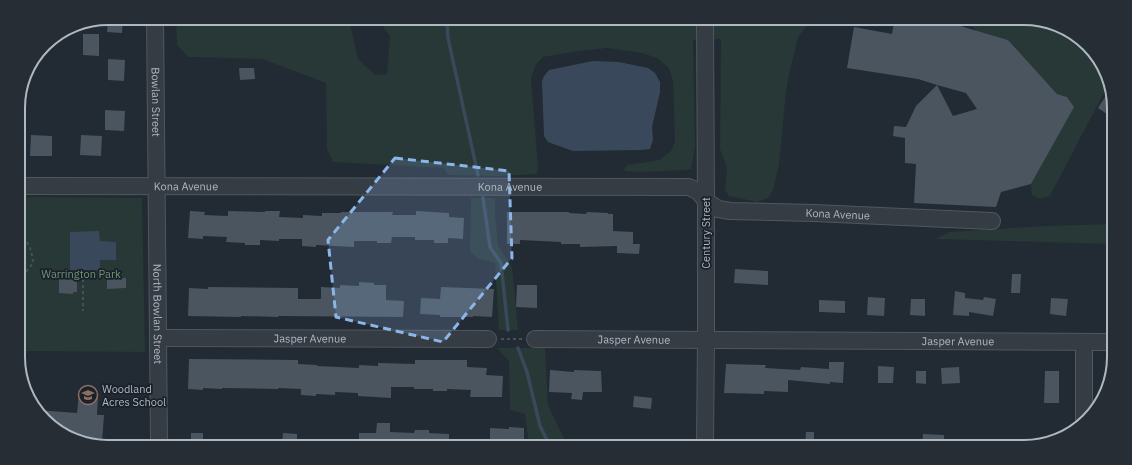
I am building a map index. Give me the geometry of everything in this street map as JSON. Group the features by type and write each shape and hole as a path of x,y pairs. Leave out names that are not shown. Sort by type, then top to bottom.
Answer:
{"street":[{"name":"Bowlan Street","path":"155,25 157,186"},
{"name":"Century Street","path":"704,440 706,339 705,25"},
{"name":"Kona Avenue","path":"25,186 689,187 699,192 706,201 718,209 730,211 814,213 992,221"},
{"name":"North Bowlan Street","path":"157,186 159,440"},
{"name":"Jasper Avenue","path":"158,338 488,339"},
{"name":"Jasper Avenue","path":"535,339 1107,342"},
{"path":"1084,342 1084,414"}],"path":[{"path":"25,238 32,254 33,263 25,273"},
{"path":"83,279 83,311"},
{"path":"488,339 535,339"}],"highlighted area":[{"path":"395,158 509,171 512,258 443,342 336,317 328,240"}],"green space":[{"path":"176,25 350,25 358,59 375,75 387,74 390,36 384,29 384,25 807,25 798,38 790,70 786,91 779,165 773,190 768,198 757,202 729,196 725,190 727,168 720,149 721,39 693,40 695,147 691,169 639,172 625,171 624,169 627,165 659,160 671,151 675,141 673,81 669,68 657,58 642,53 607,48 543,57 535,66 531,79 538,167 537,174 497,176 448,175 444,168 333,162 327,149 326,83 262,59 188,57 177,45"},
{"path":"970,25 1024,25 1051,29 1070,39 1079,46 1093,62 1101,76 1105,91 1050,196 1040,199 1032,195 1031,184 1073,107 1067,97 1057,94 1008,40 977,31"},
{"name":"Warrington Park","path":"25,197 142,198 145,352 25,351"},
{"path":"471,198 495,198 498,246 512,267 518,330 499,330 495,263 479,259 470,252"},
{"path":"1107,224 1107,244 936,239 949,232"},
{"path":"497,348 545,348 548,405 565,440 528,440 525,414 510,410 509,361"}],"water":[{"path":"593,61 619,62 648,68 655,73 660,82 660,92 652,127 653,140 650,149 573,151 548,142 544,136 542,81 544,76 549,70"},
{"path":"99,231 100,241 116,242 116,260 100,260 100,270 70,270 70,232"}],"building":[{"path":"107,25 123,25 122,33 107,32"},
{"path":"894,25 957,25 1008,40 1057,94 1067,97 1074,107 1031,184 1001,192 996,207 914,203 916,164 905,163 905,138 893,136 894,126 906,127 916,106 937,85 918,79 847,68 854,27 892,34","holes":["937,85 966,93 977,109 953,116"]},
{"path":"83,34 99,34 99,56 83,55"},
{"path":"108,59 125,60 124,81 108,80"},
{"path":"239,68 254,68 255,79 240,80"},
{"path":"1106,96 1107,114 1098,108"},
{"path":"105,110 125,111 124,131 105,130"},
{"path":"31,135 52,136 52,156 30,156"},
{"path":"81,135 102,136 101,156 80,155"},
{"path":"190,211 205,212 204,215 228,216 228,211 280,211 279,217 303,218 303,215 322,216 322,213 341,212 393,212 392,215 416,215 416,211 449,213 449,217 464,218 463,239 448,238 448,243 434,243 434,240 415,240 415,237 392,237 391,243 377,243 377,241 354,241 354,247 316,245 316,247 302,246 302,239 279,239 279,241 260,240 260,245 245,245 245,243 226,242 227,237 203,236 203,239 188,238"},
{"path":"507,212 569,212 586,214 587,212 613,214 613,231 633,232 633,244 640,244 639,254 617,253 617,246 580,247 580,244 561,244 561,242 520,240 520,244 507,244"},
{"path":"735,269 768,271 768,285 734,283"},
{"path":"1012,274 1021,274 1020,293 1011,293"},
{"path":"77,278 77,292 73,292 73,294 59,293 59,279"},
{"path":"107,278 126,278 126,288 107,289"},
{"path":"359,282 374,283 374,285 386,285 386,300 404,301 403,317 188,316 189,288 298,288 298,299 321,299 321,287 340,288 340,285 359,286"},
{"path":"517,285 537,285 537,308 516,307"},
{"path":"441,287 494,289 492,317 440,317 440,315 420,314 421,298 440,299"},
{"path":"955,291 965,293 965,298 983,300 984,297 996,299 993,316 969,312 969,316 953,315"},
{"path":"868,297 885,298 884,316 867,315"},
{"path":"1051,298 1068,299 1066,316 1050,314"},
{"path":"911,299 925,299 925,316 910,315"},
{"path":"819,300 845,301 845,313 819,312"},
{"path":"189,359 298,360 298,364 359,368 359,365 378,366 378,363 415,364 415,360 467,360 467,367 487,368 486,375 503,376 502,397 470,397 471,390 447,389 447,391 433,391 433,389 414,389 414,387 391,387 391,398 358,396 358,393 335,392 335,395 301,395 301,389 188,389"},
{"path":"829,362 844,362 843,383 830,382 830,384 788,380 788,392 764,391 764,394 724,393 726,364 766,365 765,368 800,370 801,367 829,369"},
{"path":"878,366 894,367 893,383 878,383"},
{"path":"959,367 960,383 942,384 941,368"},
{"path":"550,370 574,372 574,370 601,371 602,392 583,392 582,400 571,399 572,393 549,392"},
{"path":"916,371 926,371 926,384 916,383"},
{"path":"1045,371 1059,371 1059,403 1044,403"},
{"path":"79,394 98,396 97,415 104,415 102,439 81,436 71,431 53,419 45,411 77,413"},
{"path":"634,396 652,398 651,409 633,407"},
{"path":"377,423 390,423 390,432 414,433 415,430 429,430 429,433 449,434 449,440 359,440 359,433 376,433"},
{"path":"509,427 524,428 524,440 490,440 490,428 509,429"},
{"path":"806,432 814,432 814,440 805,440"},
{"path":"191,433 203,433 203,440 191,440"},
{"path":"283,433 297,434 297,440 282,440"},
{"path":"923,434 944,435 944,440 922,440"}],"waterway":[{"path":"447,25 448,38 478,175"},
{"path":"483,198 490,247 501,263 508,330"},
{"path":"518,348 527,372 540,426 547,440"}],"place":[{"name":"Woodland Acres School","path":"88,395"}]}
